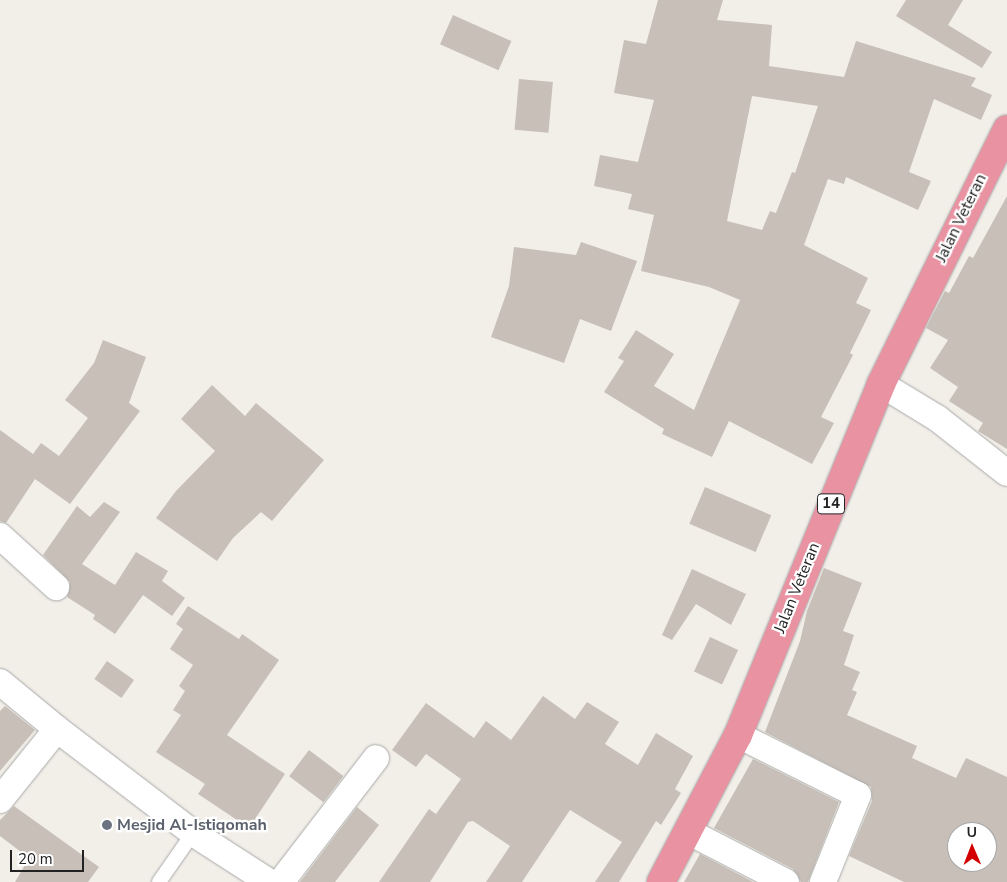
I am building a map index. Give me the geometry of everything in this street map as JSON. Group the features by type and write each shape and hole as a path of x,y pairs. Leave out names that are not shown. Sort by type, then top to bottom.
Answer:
{"highway":[{"name":"Jalan Veteran","path":"661,882 689,832 738,735 881,384 1007,129"}],"street":[{"path":"881,384 937,418 1007,473"},
{"path":"0,536 56,587"},
{"path":"0,682 57,730 193,833 270,882 376,758"},
{"path":"0,800 57,730"},
{"path":"738,735 858,795 822,882"},
{"path":"689,832 786,882"}],"lane":[{"path":"159,882 193,833"}],"building":[{"path":"658,0 723,0 717,20 772,25 769,66 844,77 856,41 976,78 971,86 992,95 981,120 934,99 909,172 931,181 918,210 846,177 844,184 828,179 804,245 868,278 856,303 871,310 850,353 853,355 821,417 834,423 812,464 729,421 712,457 662,434 664,429 604,392 624,361 618,358 636,330 674,354 654,386 694,410 740,300 709,287 641,271 654,215 628,209 632,194 594,186 600,155 638,162 654,100 614,93 624,40 646,44","holes":["752,96 818,106 795,173 792,172 776,213 770,211 762,230 727,221"]},
{"path":"906,0 963,0 948,25 992,52 982,68 896,16"},
{"path":"453,15 511,41 498,70 440,44"},
{"path":"519,79 553,82 548,133 515,130"},
{"path":"1007,196 1007,449 978,431 983,423 949,401 958,387 930,368 948,340 926,328 945,291 949,293 969,256 973,258"},
{"path":"581,242 637,261 611,331 580,319 564,363 491,337 509,286 514,247 576,255"},
{"path":"103,340 146,357 129,403 140,411 70,504 35,479 6,523 0,521 0,430 33,454 41,443 59,456 88,418 65,400 94,363"},
{"path":"212,385 245,416 256,403 324,460 272,521 261,512 233,538 217,561 156,518 176,491 215,451 181,419"},
{"path":"705,487 771,515 756,552 689,524"},
{"path":"104,502 120,512 82,564 115,585 136,552 168,571 162,581 185,598 172,616 143,595 115,634 93,619 95,615 67,597 70,582 43,555 77,506 90,517"},
{"path":"824,568 862,583 843,631 854,635 844,665 860,672 852,690 857,692 847,715 917,746 912,758 956,778 966,758 1007,777 1007,882 904,882 849,856 872,801 871,787 765,732 800,641 807,611"},
{"path":"692,569 746,594 731,625 696,604 672,640 662,635"},
{"path":"188,606 239,639 242,634 279,660 227,735 285,774 249,828 198,794 205,784 156,752 181,715 173,710 185,691 179,686 193,665 170,649 183,629 176,624"},
{"path":"710,637 738,650 722,685 694,671"},
{"path":"107,661 134,680 121,698 94,679"},
{"path":"543,696 575,719 587,702 619,722 605,744 638,765 656,733 693,756 675,789 681,793 661,825 656,821 619,882 595,882 622,842 570,810 522,882 486,882 510,846 473,821 468,822 430,882 379,882 429,809 436,814 461,779 426,754 416,767 392,750 426,703 474,738 486,721 511,740"},
{"path":"5,706 35,730 0,771 0,711"},
{"path":"309,750 343,776 323,802 289,776"},
{"path":"753,759 839,802 808,882 801,882 793,869 714,828"},
{"path":"14,806 99,867 88,882 15,882 29,858 0,836 0,820"},
{"path":"357,807 379,825 335,882 300,882"},
{"path":"700,854 753,882 684,882"}],"place":[{"name":"Mesjid Al-Istiqomah","path":"107,825"}]}
